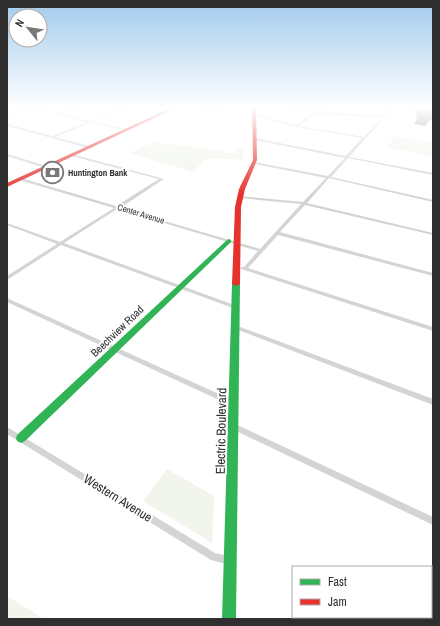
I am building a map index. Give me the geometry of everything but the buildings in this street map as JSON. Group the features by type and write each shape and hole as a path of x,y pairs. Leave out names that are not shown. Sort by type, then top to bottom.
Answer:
{"main road":[{"path":"7,185 113,136"},
{"path":"240,197 255,163 255,139"},
{"name":"Electric Boulevard","path":"229,619 235,307 241,268 233,242 240,197"},
{"name":"Beechview Road","path":"21,438 180,287 233,242"}],"street":[{"path":"50,136 88,147"},
{"path":"355,136 365,138"},
{"path":"241,268 261,250 365,138"},
{"path":"255,139 433,174"},
{"path":"7,155 46,167"},
{"path":"7,278 162,179 72,155"},
{"path":"255,163 328,177 433,201"},
{"name":"Center Avenue","path":"20,179 261,250"},
{"path":"240,197 304,203 433,234"},
{"path":"7,224 235,307"},
{"path":"277,233 433,275"},
{"path":"241,268 433,329"},
{"path":"7,300 219,397 233,401"},
{"path":"235,327 433,402"},
{"path":"233,426 433,521"},
{"name":"Western Avenue","path":"7,430 214,557 231,560"}],"shaded area":[{"path":"395,136 433,143 433,156 387,148"},
{"path":"153,142 235,154 238,147 244,148 243,159 205,159 194,172 129,153"},
{"path":"167,469 214,496 212,543 143,501"},
{"path":"7,596 44,619 7,619"}],"traffic: fast":[{"path":"21,438 229,241"},
{"path":"229,619 236,284"}],"traffic: jam":[{"path":"7,185 113,136"},
{"path":"236,284 238,207 242,189 255,160 255,136"}],"place":[{"name":"Huntington Bank","path":"53,173"}]}
